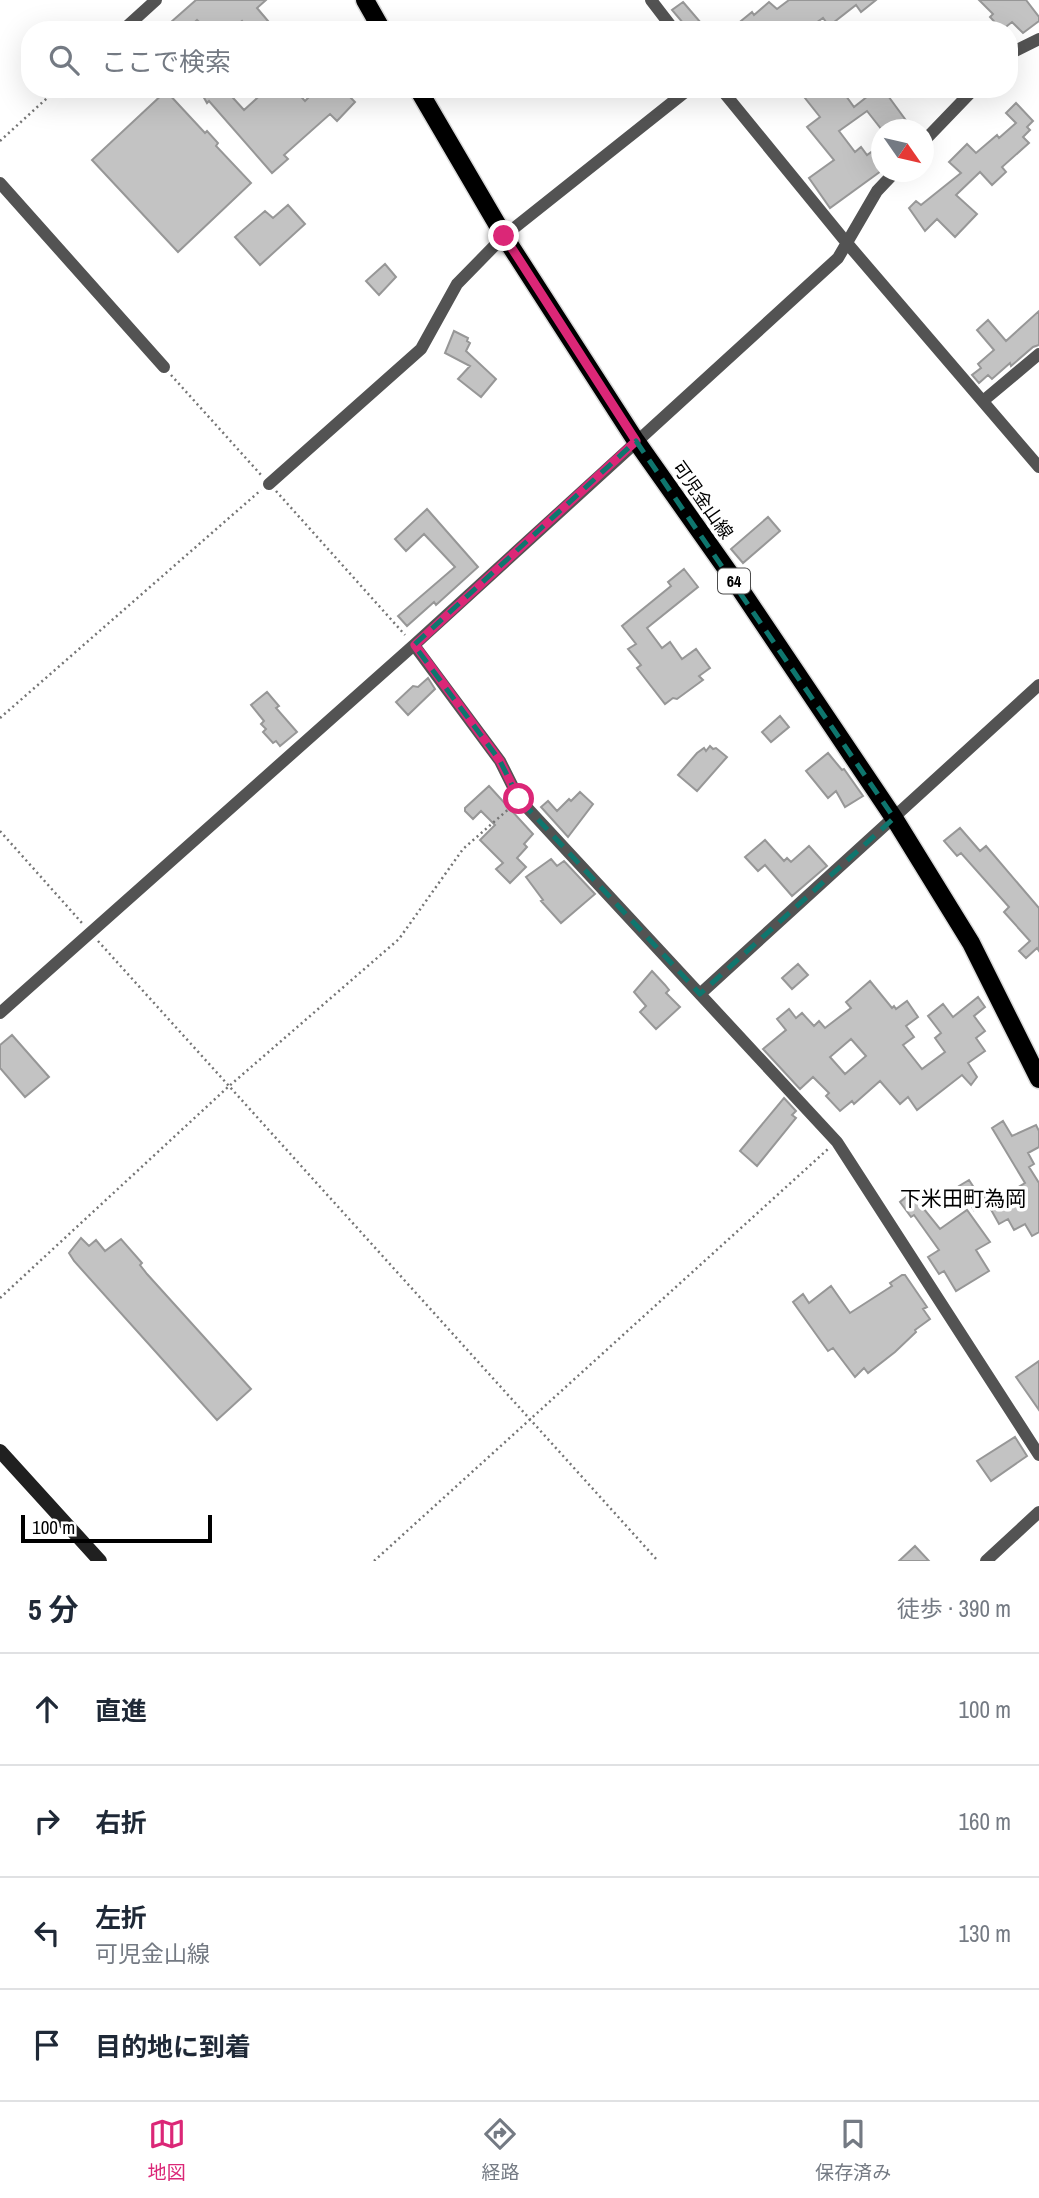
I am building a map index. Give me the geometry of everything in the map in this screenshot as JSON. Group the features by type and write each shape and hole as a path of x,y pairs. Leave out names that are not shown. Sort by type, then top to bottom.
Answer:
{"main road":[{"path":"365,0 377,21"},
{"name":"可児金山線","path":"423,98 504,236 636,441 730,574 894,818 971,943 1039,1079"}],"street":[{"path":"132,21 156,0"},
{"path":"651,0 667,21"},
{"path":"1018,50 1039,39"},
{"path":"269,484 421,349 457,284 504,236 679,98"},
{"path":"728,98 846,242 1039,467"},
{"path":"934,131 965,98"},
{"path":"0,1013 415,645 838,258 877,191 886,182"},
{"path":"0,183 164,367"},
{"path":"983,401 1039,354"},
{"path":"415,645 500,761 519,799 837,1142 1039,1455"},
{"path":"701,995 1039,685"},
{"path":"0,1451 100,1561"},
{"path":"986,1561 1039,1512"}],"path":[{"path":"0,141 47,98"},
{"path":"164,367 415,645"},
{"path":"0,718 269,484"},
{"path":"0,1298 228,1087 399,939 463,849 519,799"},
{"path":"0,831 658,1561"},
{"path":"374,1561 837,1142"}],"highlighted area":[{"path":"636,441 894,818 700,994 519,799 500,761 414,645"}],"building":[{"path":"196,0 266,0 257,8 268,21 172,21"},
{"path":"789,0 876,0 861,12 856,5 835,21 825,21 823,18 819,21 741,21 752,12 754,15 769,2 777,9"},
{"path":"979,0 1026,0 1039,17 1039,21 1023,33 1018,28 1018,21 994,21 990,17 993,14"},
{"path":"683,2 699,21 681,21 672,10"},
{"path":"158,98 172,98 205,133 207,131 218,143 216,146 251,183 178,252 92,160"},
{"path":"204,98 233,98 244,110 257,98 302,98 305,101 308,98 351,98 355,102 337,121 330,114 284,155 288,159 272,173 209,101 207,103"},
{"path":"805,98 848,98 854,107 865,98 890,98 905,119 873,119 867,111 839,131 855,152 861,147 867,155 871,152 871,178 830,208 809,178 834,160 807,127 820,117"},
{"path":"1016,103 1033,121 1027,127 1030,130 1023,137 1029,143 1002,167 1006,172 992,185 980,172 956,195 977,214 955,237 937,219 925,231 909,208 916,201 921,205 961,173 949,162 967,144 976,153 1016,123 1006,113"},
{"path":"288,205 305,224 260,265 235,237 265,211 273,218"},
{"path":"385,264 396,277 379,295 366,281"},
{"path":"1039,311 1039,345 1011,366 1010,363 992,379 988,375 979,383 972,375 981,368 978,364 994,350 977,330 988,320 1006,341"},
{"path":"454,331 468,338 470,343 466,351 496,379 481,397 458,379 470,366 445,353"},
{"path":"427,509 478,567 436,605 434,602 407,626 398,616 455,567 424,534 406,551 395,539"},
{"path":"768,517 780,531 743,563 731,549"},
{"path":"684,569 698,587 647,628 662,648 670,642 682,659 696,649 710,668 699,676 703,680 677,699 673,698 665,704 637,668 641,665 628,649 636,644 622,626 671,586 668,582"},
{"path":"428,678 435,689 408,715 396,702 413,686 418,687"},
{"path":"267,692 279,706 276,708 297,732 280,746 276,741 273,743 263,732 266,729 261,724 264,721 251,705"},
{"path":"780,716 789,727 771,742 762,732"},
{"path":"710,746 727,757 697,791 678,775 697,753 704,748 706,751"},
{"path":"828,753 842,770 844,769 863,796 845,807 836,791 828,798 806,771"},
{"path":"489,786 533,834 524,844 527,847 517,858 526,867 510,883 496,869 503,863 480,840 495,825 481,811 473,819 465,811"},
{"path":"580,792 593,804 568,837 541,807 548,801 557,811"},
{"path":"960,828 980,851 986,846 1039,908 1039,951 1037,948 1026,958 1019,951 1030,941 1004,912 1009,907 961,853 957,856 944,841"},
{"path":"765,840 784,861 787,858 791,862 809,846 827,866 792,896 765,865 758,871 745,857"},
{"path":"551,859 557,866 564,861 595,894 561,923 541,901 543,900 526,877"},
{"path":"798,964 808,975 792,989 782,978"},
{"path":"652,971 669,990 666,993 680,1007 656,1029 640,1012 646,1006 634,992"},
{"path":"870,981 892,1008 894,1006 896,1009 907,1001 918,1017 906,1026 914,1037 903,1045 922,1069 945,1052 935,1038 941,1033 928,1016 943,1004 953,1017 978,997 985,1007 974,1016 985,1031 976,1038 985,1051 968,1063 977,1077 971,1085 962,1075 917,1110 908,1097 900,1104 880,1081 854,1104 852,1101 840,1111 826,1096 829,1093 813,1077 800,1089 763,1049 786,1030 777,1019 789,1009 796,1018 802,1013 814,1026 819,1021 825,1028 851,1008 846,1002","holes":["851,1039 866,1056 845,1074 830,1057"]},
{"path":"12,1035 49,1077 25,1097 0,1068 0,1045"},
{"path":"784,1098 796,1111 792,1115 796,1118 757,1166 740,1151"},
{"path":"1003,1121 1012,1136 1036,1125 1039,1131 1039,1147 1028,1153 1034,1164 1029,1167 1039,1183 1039,1232 1032,1236 1025,1224 1014,1230 1008,1219 999,1224 984,1197 996,1189 1002,1197 1025,1183 992,1128"},
{"path":"969,1180 984,1203 974,1210 959,1186"},
{"path":"911,1193 940,1229 967,1210 990,1242 976,1250 989,1271 956,1291 944,1271 939,1274 928,1257 939,1250 914,1215 911,1217 900,1202"},
{"path":"81,1238 89,1246 96,1240 105,1251 121,1239 142,1263 140,1265 147,1274 251,1389 217,1420 74,1261 69,1253"},
{"path":"905,1275 927,1307 923,1309 930,1319 868,1373 864,1368 855,1377 833,1348 828,1351 793,1302 803,1294 809,1303 831,1286 850,1313 892,1286 890,1283"},
{"path":"1039,1361 1039,1410 1016,1377"},
{"path":"1015,1437 1027,1456 991,1481 977,1461"},
{"path":"915,1546 929,1561 899,1561"}],"district":[{"name":"下米田町為岡","path":"963,1198"}],"route":[{"path":"504,236 636,441 415,645 500,761 519,799"}]}
